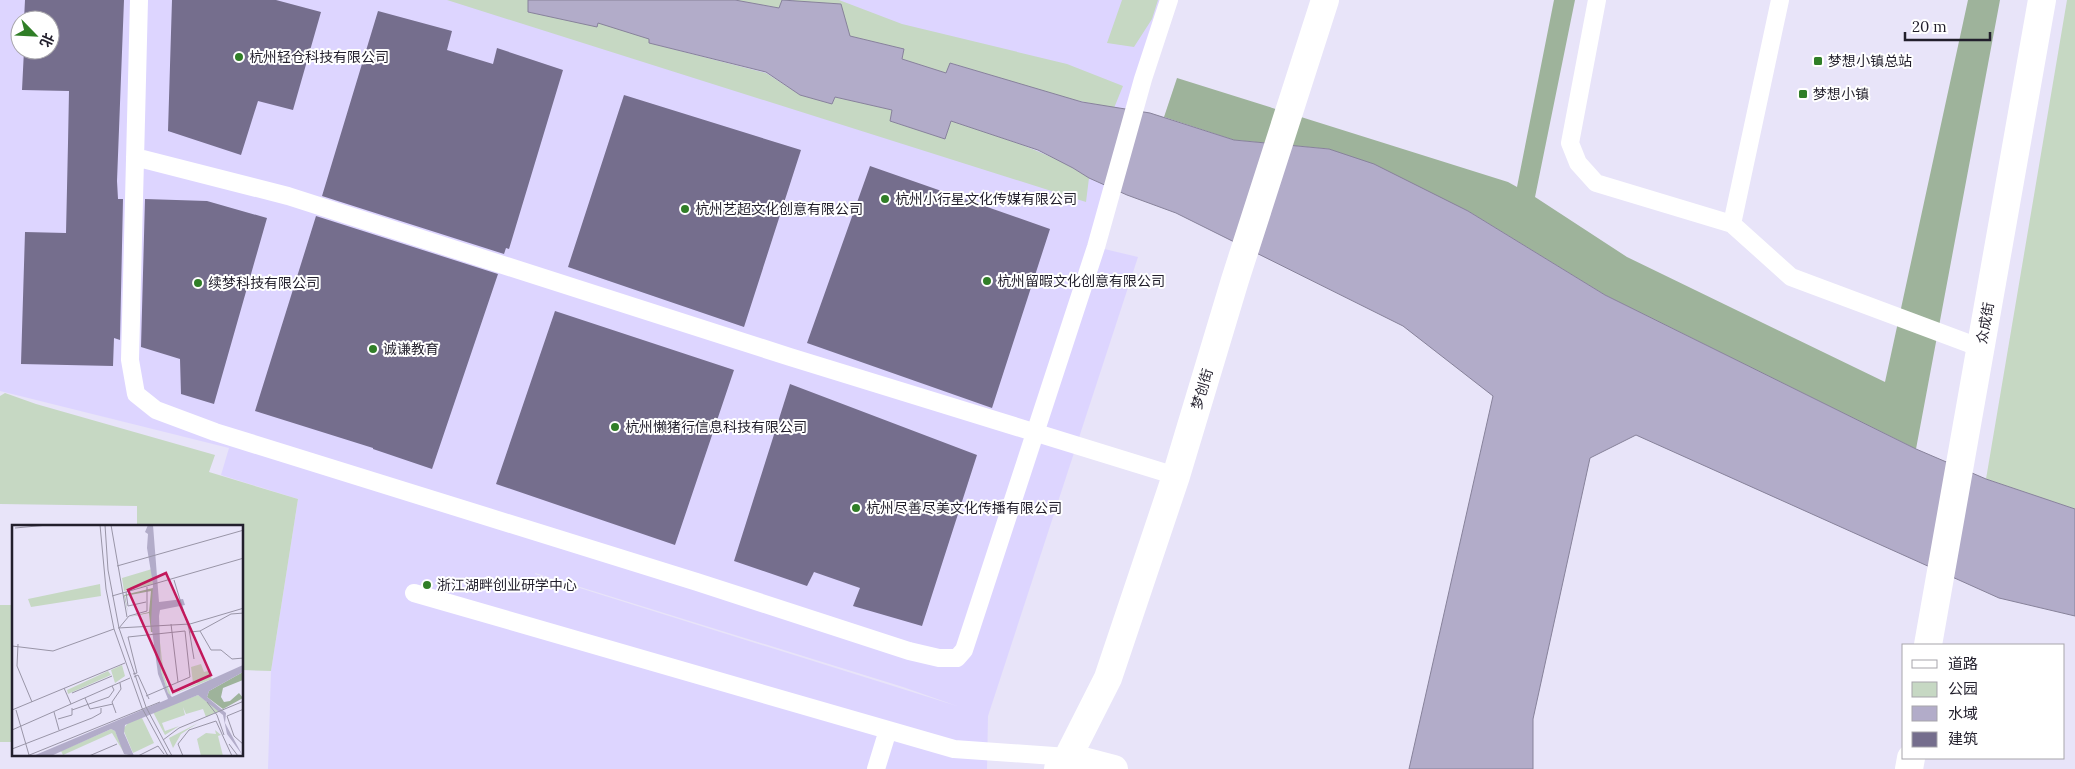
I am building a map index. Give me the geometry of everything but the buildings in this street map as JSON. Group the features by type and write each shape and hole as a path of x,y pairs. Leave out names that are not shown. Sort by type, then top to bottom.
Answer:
{"street":[{"name":"梦创街","path":"1063,763 1108,678 1176,476 1237,274 1325,0"},
{"name":"众成街","path":"1928,644 2042,0"},
{"path":"1063,763 1114,769"}],"lane":[{"path":"139,0 130,360 136,394 156,410 215,432 470,513 697,582 910,651 939,658 957,658 964,650 1096,247 1136,103 1169,0"},
{"path":"1597,0 1570,142 1578,163 1596,183 1732,224 1791,277 1981,348"},
{"path":"1732,224 1780,0"},
{"path":"135,157 288,196 790,357 1176,476"},
{"path":"414,593 954,749 1063,763"},
{"path":"876,769 888,730"}],"shaded area":[{"path":"0,0 1174,0 1096,247 1138,257 988,716 987,769 268,769 271,671 298,499 221,475 229,448 0,391","holes":["535,573 903,687 957,706"]}],"green space":[{"path":"447,0 528,0 528,12 597,26 598,22 650,39 649,43 766,73 800,95 832,104 835,97 892,110 890,121 945,139 951,121 1022,145 1073,168 1089,178 1086,202"},
{"path":"735,0 782,0 780,8"},
{"path":"792,0 839,0 902,24 1067,64 1123,86 1114,108 1070,99 951,63 946,73 902,59 904,49 850,36"},
{"path":"1122,0 1158,0 1152,19 1134,47 1107,43"},
{"path":"1554,0 1575,0 1535,197 1627,257 1885,382 1968,0 2000,0 1916,449 1605,295 1468,211 1329,149 1234,140 1164,117 1177,78 1508,182 1517,187"},
{"path":"2067,0 2075,0 2075,509 1986,479"},
{"path":"5,393 36,404 215,455 209,472 298,499 271,671 244,670 244,525 137,525 137,506 0,504 0,396"},
{"path":"0,605 12,605 12,742 0,742"}],"water":[{"path":"528,0 735,0 779,8 782,0 841,4 850,36 904,49 902,59 946,73 950,63 1082,102 1150,113 1234,140 1329,149 1374,164 1468,211 1605,295 1916,449 1986,479 2075,509 2075,616 1999,598 1636,435 1590,458 1533,719 1533,769 1409,769 1493,396 1403,326 1176,213 1127,195 1089,178 1038,150 951,121 945,139 890,121 892,110 835,97 832,104 800,95 766,72 649,43 649,39 598,23 597,27 528,12"}],"place":[{"name":"杭州轻仓科技有限公司","path":"239,57"},
{"name":"梦想小镇总站","path":"1818,61"},
{"name":"梦想小镇","path":"1803,94"},
{"name":"杭州小行星文化传媒有限公司","path":"885,199"},
{"name":"杭州艺超文化创意有限公司","path":"685,209"},
{"name":"杭州留暇文化创意有限公司","path":"987,281"},
{"name":"续梦科技有限公司","path":"198,283"},
{"name":"诚谦教育","path":"373,349"},
{"name":"杭州懒猪行信息科技有限公司","path":"615,427"},
{"name":"杭州尽善尽美文化传播有限公司","path":"856,508"},
{"name":"浙江湖畔创业研学中心","path":"427,585"}]}
